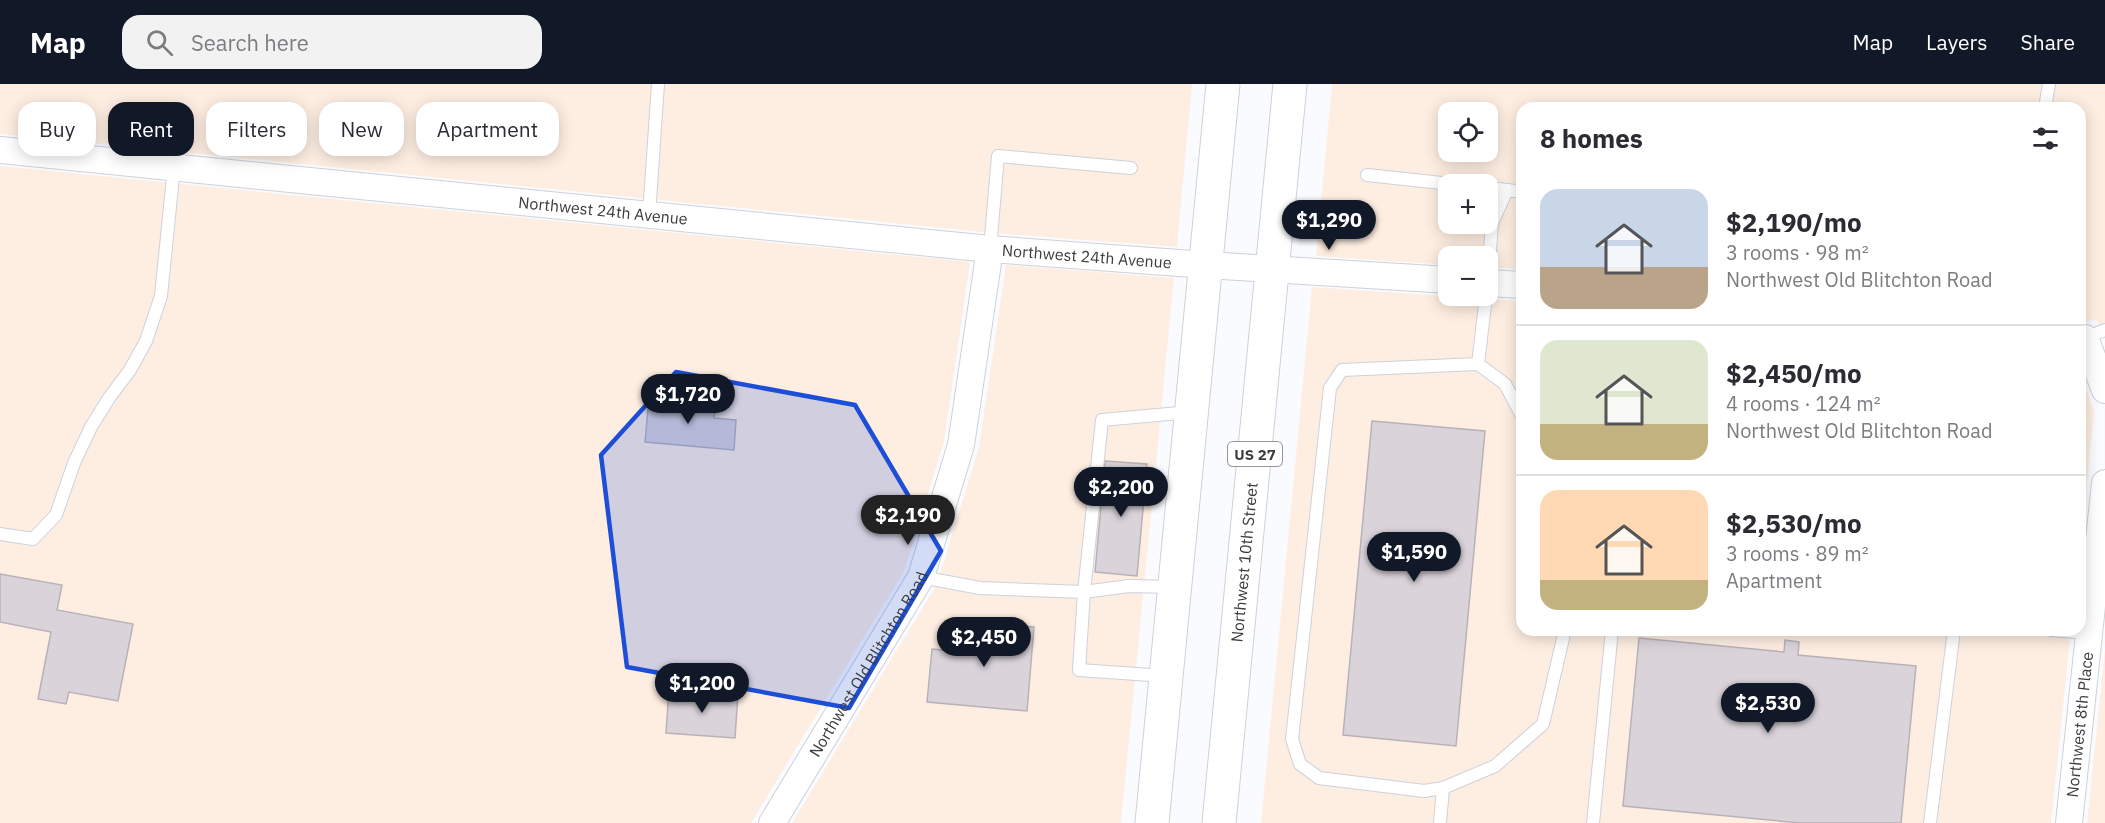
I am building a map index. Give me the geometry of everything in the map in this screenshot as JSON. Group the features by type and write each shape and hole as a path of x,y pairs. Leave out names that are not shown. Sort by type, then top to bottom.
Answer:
{"highway":[{"path":"1152,823 1223,84"},
{"name":"Northwest 10th Street","path":"1219,823 1290,84"}],"street":[{"name":"Northwest 24th Avenue","path":"0,150 990,249 1438,279"},
{"name":"Northwest Old Blitchton Road","path":"772,823 921,577 961,445 990,249"},
{"path":"1498,282 1516,284"},
{"path":"2090,335 2105,390"},
{"name":"Northwest 8th Place","path":"2069,823 2089,633 2101,563 2105,483"}],"lane":[{"path":"649,215 658,84"},
{"path":"2046,102 2049,84"},
{"path":"990,249 998,156 1131,168"},
{"path":"0,534 33,539 56,515 74,463 91,427 130,370 146,341 161,296 174,167"},
{"path":"1367,176 1438,183"},
{"path":"1498,189 1516,191"},
{"path":"1490,246 1492,223 1507,190"},
{"path":"1478,364 1485,306"},
{"path":"1516,405 1505,384 1478,364 1342,370 1330,388 1292,739 1300,764 1318,778 1424,791 1443,788 1495,766 1543,724 1564,636"},
{"path":"1166,676 1079,670 1083,592 1102,420 1192,412"},
{"path":"921,577 981,588 1083,592 1129,586 1175,587"},
{"path":"1593,823 1611,636"},
{"path":"1930,823 1953,636"},
{"path":"1440,823 1443,788"}],"highlighted area":[{"path":"676,372 855,405 941,551 849,708 627,667 601,455"}],"shaded area":[{"path":"0,84 1192,84 1177,247 992,233 220,156 307,156 307,102 206,102 206,155 194,153 194,102 108,102 108,145 96,144 96,102 18,102 18,136 0,134"},
{"path":"1332,84 2105,84 2105,328 2099,326 2097,319 2086,322 2086,102 1516,102 1516,269 1498,268 1498,246 1438,246 1438,264 1316,256"},
{"path":"0,166 970,262 944,442 904,571 751,823 0,823"},
{"path":"1006,265 1174,278 1121,823 792,823 937,584 979,447"},
{"path":"1312,287 1438,295 1438,306 1498,306 1498,299 1516,301 1516,636 2070,636 2051,823 1261,823"},
{"path":"2086,389 2094,412 2086,492"},
{"path":"2105,650 2105,823 2087,823"}],"building":[{"path":"649,398 716,404 714,418 736,420 734,450 645,442"},
{"path":"1372,421 1485,431 1456,746 1343,735"},
{"path":"1105,461 1147,464 1137,576 1095,572"},
{"path":"0,574 62,585 57,610 133,624 118,701 69,692 66,704 38,699 51,632 0,622"},
{"path":"959,620 1034,627 1027,711 927,702 932,649 957,651"},
{"path":"1639,638 1784,652 1785,640 1799,642 1798,655 1916,666 1901,823 1800,823 1623,806"},
{"path":"669,689 738,694 735,738 666,733"}]}
